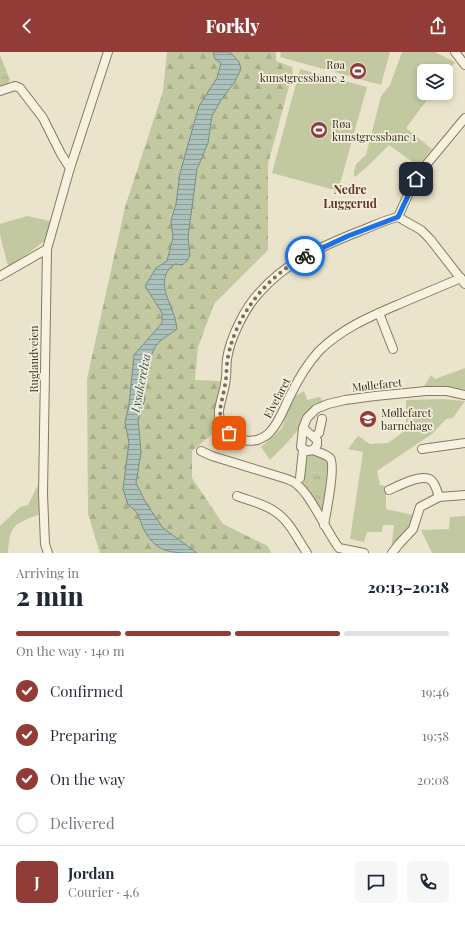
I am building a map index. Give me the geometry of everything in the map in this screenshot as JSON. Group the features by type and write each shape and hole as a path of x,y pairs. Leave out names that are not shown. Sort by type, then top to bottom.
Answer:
{"street":[{"name":"Ruglandveien","path":"48,553 45,544 43,494 47,249 70,168 108,52"},
{"path":"454,52 465,65"},
{"path":"0,91 15,86 20,88 43,118 61,154 70,168"},
{"path":"463,281 430,239 421,230 398,217 407,196 421,171 465,118"},
{"name":"Elvefaret","path":"398,217 348,236 303,256 278,274 258,294 243,318 229,352 226,379 219,412 222,422 233,437 246,441 262,438 269,434 278,421 296,384 311,360 318,352 345,330 380,313 463,281"},
{"path":"0,276 47,249"},
{"path":"380,313 393,349"},
{"name":"Møllefaret","path":"300,478 303,450 301,447 303,428 307,418 316,409 328,404 345,400 426,391 447,391 465,395"},
{"path":"314,437 319,433 322,419"},
{"path":"303,428 317,440 317,445 313,450"},
{"path":"422,449 465,443"},
{"path":"303,450 313,450 329,456 332,461 332,477 324,525"},
{"path":"201,451 212,456 287,479 295,483 304,492 339,548 364,553"},
{"path":"389,490 416,479 424,478 430,479 439,497"},
{"path":"392,553 398,544 413,529 420,507 439,497 465,494"},
{"path":"237,496 264,506 277,513 288,524 307,553"}],"green space":[{"path":"167,52 276,52 276,61 292,67 293,72 268,164 268,250 214,304 198,347 195,380 220,381 216,431 192,451 192,478 223,524 268,546 271,553 100,553 88,514 87,379 125,207 163,91"},
{"name":"Røa kunstgressbane 2","path":"281,52 390,52 381,85 280,57"},
{"path":"402,52 435,52 455,62 453,65 417,64 417,100 427,100 406,128 432,149 418,166 389,145 355,177 354,171 356,164 366,155 381,96 390,85"},
{"path":"0,55 10,80 7,84 0,86"},
{"name":"Røa kunstgressbane 1","path":"300,69 367,87 338,191 272,173"},
{"path":"27,216 50,221 46,240 8,266 0,235 0,224"},
{"path":"465,368 465,390 424,386 431,375 435,379"},
{"path":"304,391 307,400 320,397 324,403 309,410 299,429 270,460 261,447 282,428 292,398"},
{"path":"442,399 465,401 453,418 446,419 432,434 377,471 380,485 386,486 386,509 413,515 409,529 391,551 394,525 383,525 382,532 367,532 364,542 350,539 363,452 348,449 358,436 370,444 388,443 406,430 406,400"},
{"path":"306,453 324,458 328,463 330,475 310,472 310,481 305,490 300,484 304,482"},
{"path":"310,472 330,475 328,483 321,492 323,503 317,503 315,493 309,495 305,490 310,481"},
{"path":"41,479 40,514 15,526 10,536 8,553 0,553 0,526 20,507 28,505"},
{"path":"328,483 322,515 309,495 315,492 321,492"},
{"path":"465,516 465,553 432,553 421,530 449,529 450,517"}],"water":[{"name":"Lysakerelva","path":"213,52 230,52 239,62 241,69 234,83 221,100 212,116 208,143 197,169 188,237 190,255 187,261 182,265 175,264 169,269 166,274 164,286 175,317 177,329 160,341 155,347 148,363 144,388 145,399 138,420 141,452 136,483 146,503 163,528 197,553 179,553 165,550 153,542 143,528 137,513 128,505 123,489 129,443 125,422 129,405 134,355 162,323 162,313 145,286 156,268 167,261 173,237 171,221 176,204 180,173 199,106 217,78 221,63 215,59"}],"way so far":[{"path":"229,433 222,422 219,412 226,379 227,359 237,330 249,306 258,294 278,274 305,256"}],"place":[{"name":"Røa kunstgressbane 2","path":"358,71"},
{"name":"Røa kunstgressbane 1","path":"319,130"},
{"name":"Møllefaret barnehage","path":"368,419"}],"district":[{"name":"Nedre Luggerud","path":"350,197"}],"route":[{"path":"305,256 348,236 389,219 398,217 404,201 416,179"}]}
